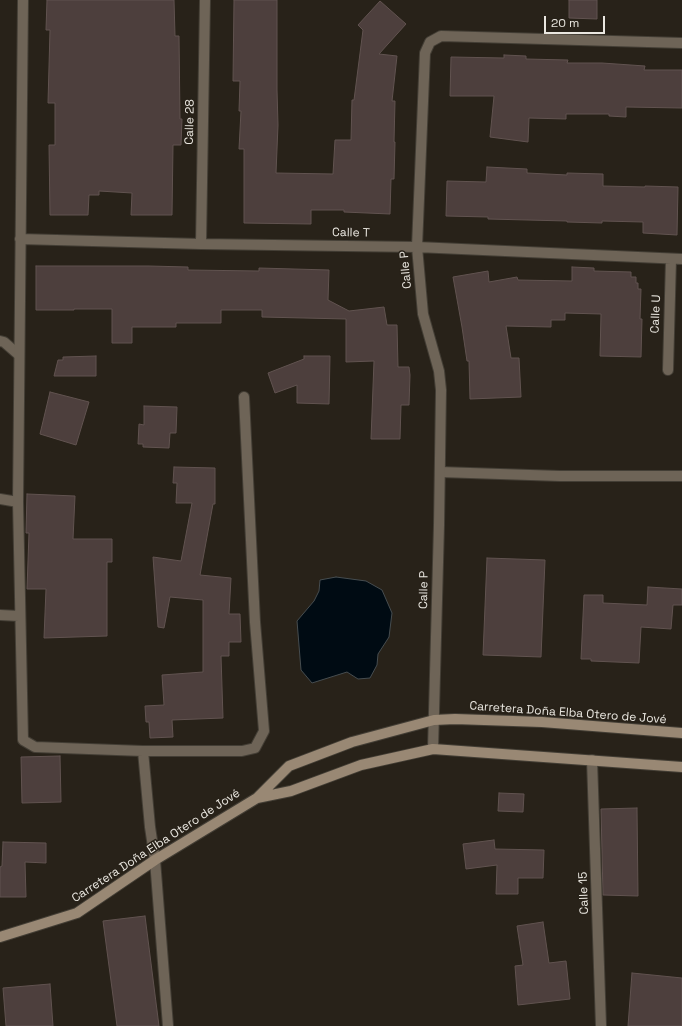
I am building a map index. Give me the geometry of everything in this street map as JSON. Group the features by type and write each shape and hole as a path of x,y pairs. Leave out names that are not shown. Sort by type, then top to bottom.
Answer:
{"street":[{"path":"22,0 18,502 23,740 35,747 143,751 242,751 255,748 264,731 255,622 244,397"},
{"name":"Calle 28","path":"201,244 205,0"},
{"name":"Calle P","path":"433,749 441,390 439,371 423,314 417,247 425,53 430,42 441,36 682,43"},
{"name":"Calle T","path":"20,239 201,244 417,247 682,259"},
{"name":"Calle U","path":"668,370 671,259"},
{"path":"0,341 4,342 20,355"},
{"path":"440,472 560,476 682,476"},
{"path":"0,499 18,502"},
{"path":"0,615 20,616"},
{"name":"Carretera Doña Elba Otero de Jové","path":"0,936 77,913 155,860 257,798 289,766 352,742 434,720 455,719 542,722 682,733"},
{"name":"Carretera Doña Elba Otero de Jové","path":"257,798 291,791 361,765 433,749 682,766"},
{"path":"143,751 150,827 155,860 168,1026"},
{"name":"Calle 15","path":"592,760 601,1026"}],"shaded area":[{"path":"336,577 366,581 382,590 392,613 389,637 378,654 377,665 370,678 358,679 347,672 312,683 301,670 297,621 314,601 319,591 320,580"}],"building":[{"path":"47,0 174,0 175,36 179,36 180,119 182,119 181,145 173,145 172,215 131,215 132,193 99,191 99,195 89,195 88,215 50,215 49,145 55,145 55,103 48,103 50,30 46,30"},
{"path":"234,0 277,0 278,125 276,173 333,174 335,140 351,140 352,100 354,100 363,30 358,25 380,1 406,24 379,54 397,56 392,101 395,101 395,142 394,179 391,179 390,214 344,212 344,210 311,210 311,224 244,223 244,149 239,149 241,111 239,111 240,81 233,81"},
{"path":"569,0 597,0 597,19 569,18"},
{"path":"504,55 526,56 526,59 568,60 567,63 602,63 645,66 644,70 682,70 682,108 626,107 626,117 609,116 609,114 566,114 566,119 529,118 528,142 490,137 494,96 450,96 451,57 504,58"},
{"path":"487,167 527,169 527,173 567,175 567,173 603,174 603,186 678,187 677,235 643,233 643,222 567,222 446,216 447,181 486,182"},
{"path":"36,266 149,266 188,267 188,270 259,271 259,268 329,270 328,300 349,311 384,307 387,325 397,325 398,367 409,367 410,375 409,405 401,405 400,439 371,439 374,361 346,362 346,319 262,317 262,310 221,310 221,323 176,323 176,327 132,327 132,343 112,343 112,309 36,310"},
{"path":"572,267 594,268 594,271 631,272 631,277 636,277 638,289 641,289 641,357 600,356 601,314 565,313 565,320 551,320 551,327 506,326 511,358 519,358 521,397 470,399 469,361 467,361 453,277 488,271 489,282 517,277 518,280 572,281"},
{"path":"96,356 96,376 54,376 58,360 63,360 63,357"},
{"path":"304,356 330,356 329,404 297,403 297,385 275,393 268,373 304,359"},
{"path":"50,392 89,402 76,445 40,434"},
{"path":"144,406 177,407 176,433 170,433 169,448 143,447 143,444 138,444 139,424 144,425"},
{"path":"174,467 215,468 215,504 213,504 200,575 231,578 229,614 240,614 241,642 229,642 229,656 221,656 223,718 172,720 173,737 150,738 149,722 146,722 145,706 164,705 162,675 203,672 203,600 170,597 164,628 158,627 153,557 181,561 192,503 176,503 177,483 173,483"},
{"path":"27,494 75,496 73,539 112,539 112,562 107,562 107,636 44,638 46,589 27,589 29,533 26,533"},
{"path":"487,558 545,560 541,657 483,655"},
{"path":"648,587 682,589 682,605 673,605 671,629 641,627 639,663 591,661 591,659 581,659 584,595 603,595 603,603 647,605"},
{"path":"60,756 61,802 22,803 21,757"},
{"path":"499,793 524,794 523,812 498,811"},
{"path":"637,808 638,896 603,895 601,809"},
{"path":"494,840 495,849 544,850 543,878 518,878 518,894 496,894 497,865 466,869 463,844"},
{"path":"3,842 46,843 46,863 25,862 26,897 0,897 0,867 2,866"},
{"path":"145,916 159,1026 117,1026 103,921"},
{"path":"543,922 549,963 566,961 570,999 518,1005 515,966 523,965 517,926"},
{"path":"632,973 682,978 682,1026 628,1026"},
{"path":"50,984 53,1026 6,1026 3,988"}]}
